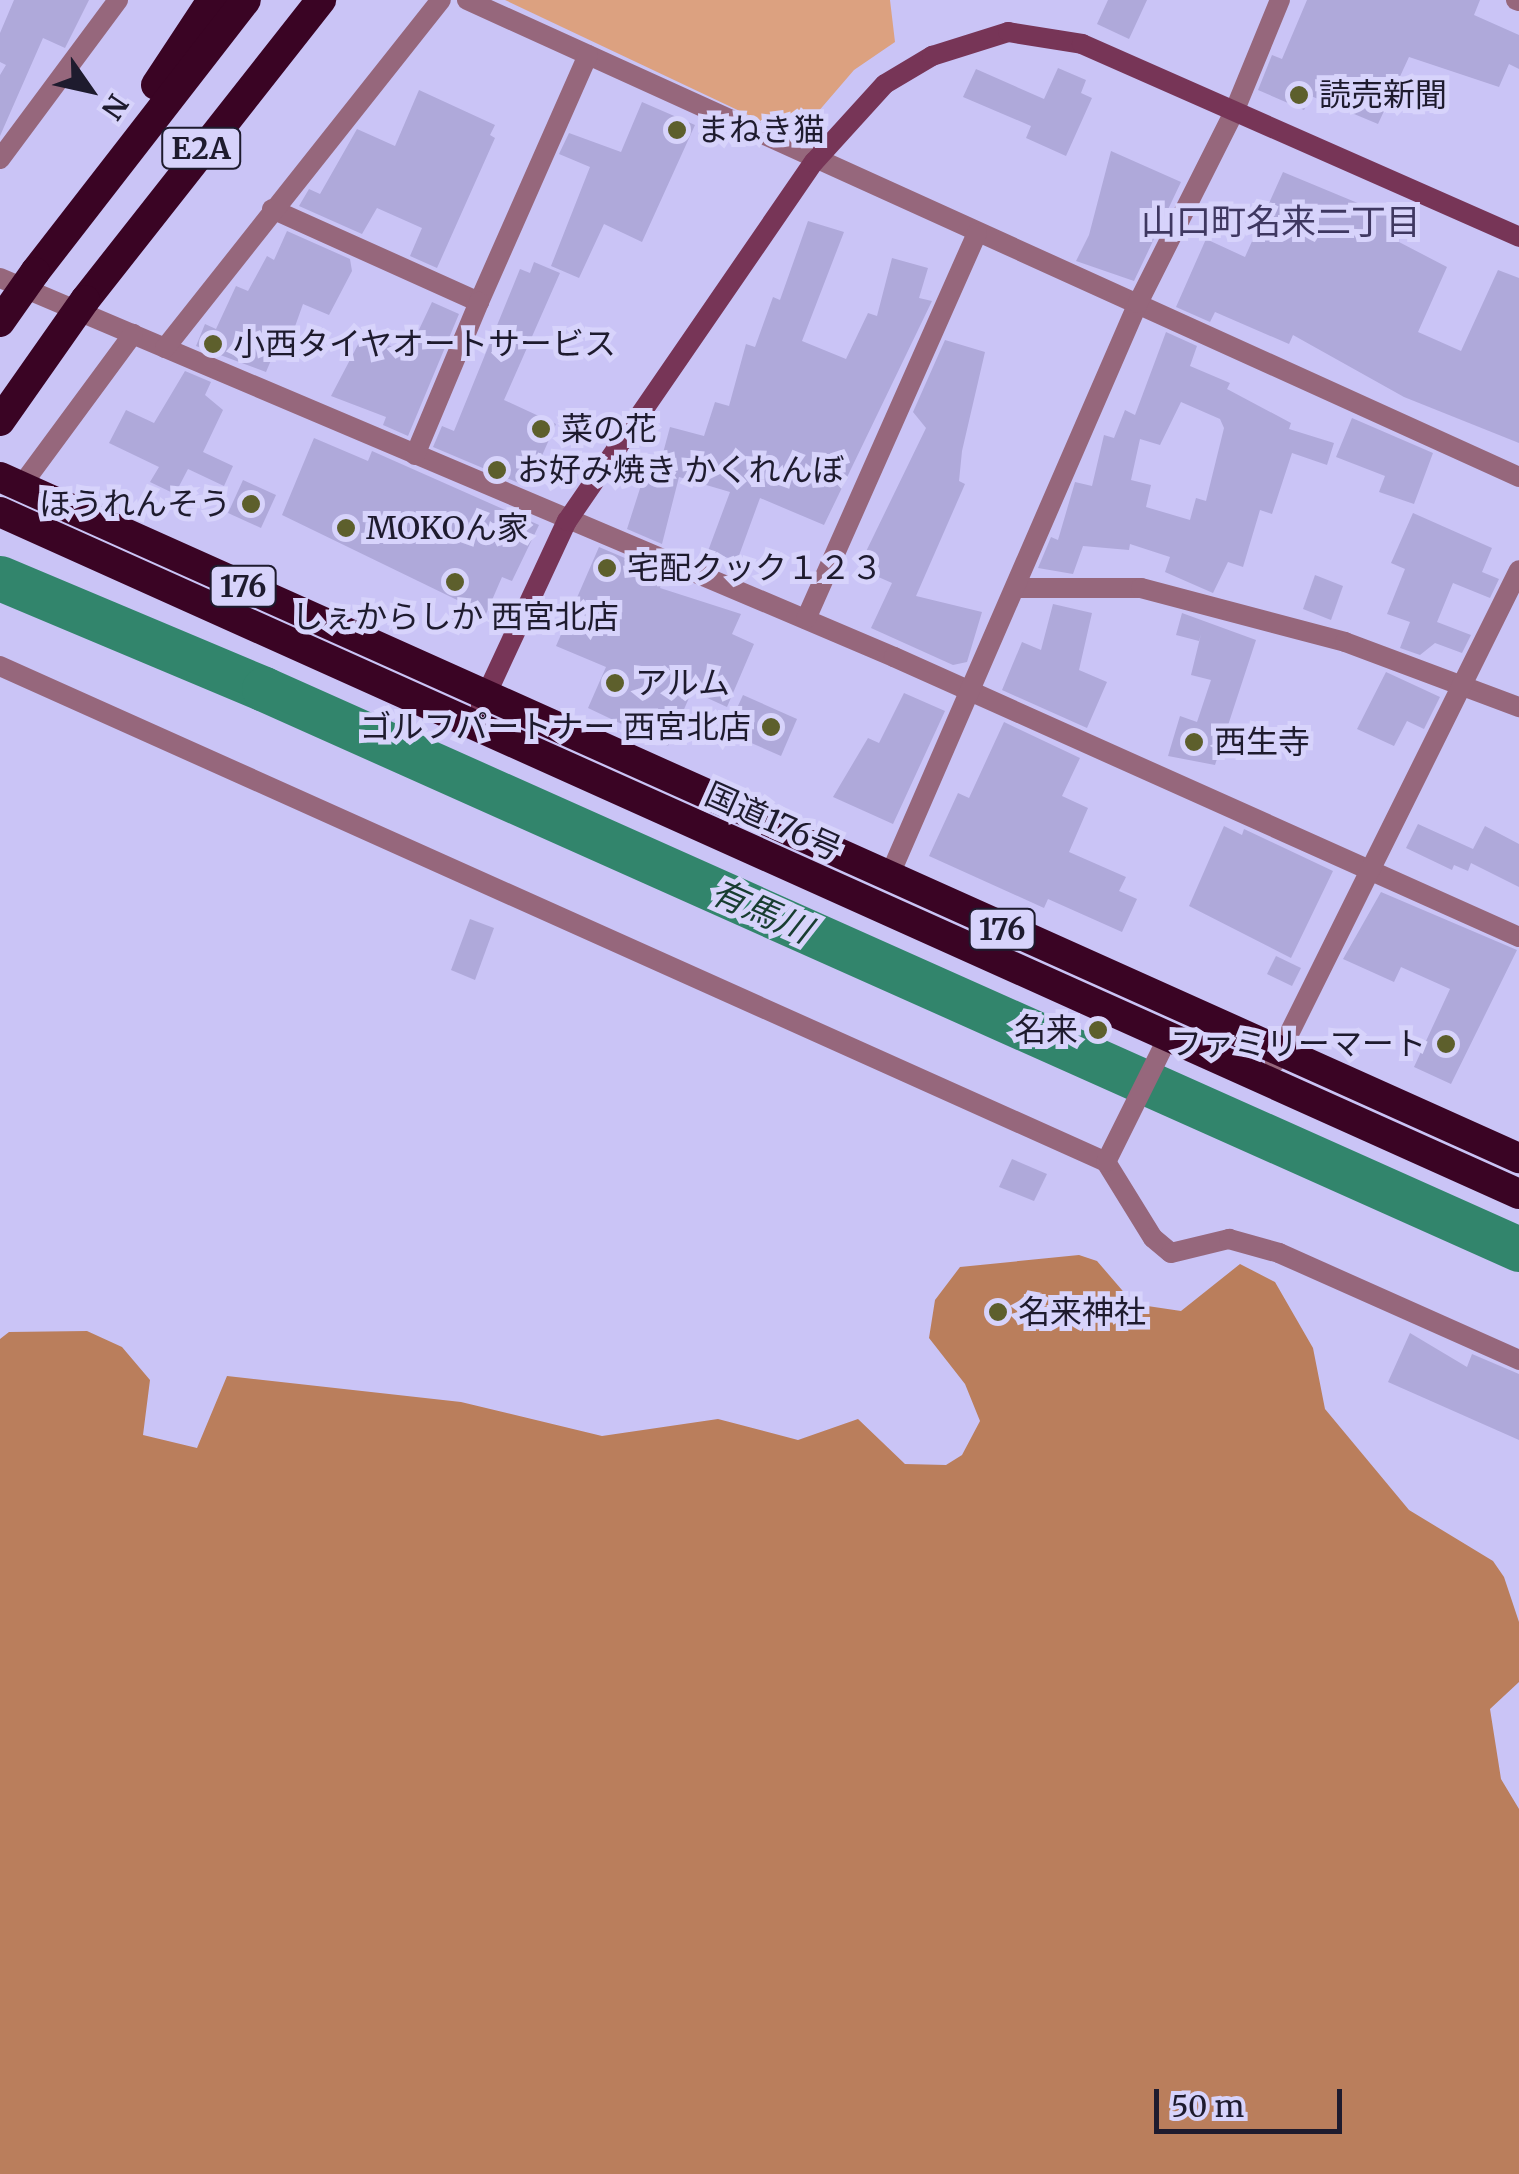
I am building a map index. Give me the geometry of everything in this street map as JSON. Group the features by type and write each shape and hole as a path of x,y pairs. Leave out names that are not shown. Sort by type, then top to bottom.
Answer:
{"highway":[{"path":"35,272 212,0"},
{"name":"E2A","path":"0,322 246,0"},
{"name":"E2A","path":"0,421 85,300 321,0"},
{"name":"国道176号","path":"11,481 888,879 1519,1158"},
{"name":"国道176号","path":"0,512 1162,1048 1265,1082 1519,1194"}],"street":[{"path":"0,159 118,0"},
{"path":"165,348 441,0"},
{"path":"467,0 814,162 1138,303 1519,477"},
{"path":"888,879 1138,303 1234,112 1280,0"},
{"path":"469,727 567,520 814,162 885,84 932,56 1008,32 1082,44 1519,236"},
{"path":"415,455 588,55"},
{"path":"272,209 479,302"},
{"path":"806,620 977,233"},
{"path":"0,278 806,620 1519,937"},
{"path":"11,481 133,334"},
{"path":"1265,1082 1366,870 1519,570"},
{"path":"1017,588 1141,588 1344,642 1519,707"},
{"path":"0,666 1106,1162 1153,1238 1170,1253 1229,1239 1280,1253 1519,1360"},
{"path":"1106,1162 1162,1048"}],"shaded area":[{"path":"505,0 890,0 895,42 854,70 811,120 778,129"},
{"path":"1079,1255 1097,1261 1134,1304 1181,1311 1240,1264 1275,1282 1313,1348 1325,1409 1409,1510 1493,1561 1504,1577 1519,1622 1519,1682 1490,1709 1501,1779 1519,1809 1519,2174 0,2174 0,1339 9,1332 87,1331 122,1347 150,1380 143,1435 197,1448 227,1376 461,1402 602,1436 718,1419 798,1440 858,1419 905,1464 946,1465 962,1455 980,1421 965,1384 929,1338 935,1300 960,1267"}],"building":[{"path":"14,0 89,0 65,48 43,38 0,136 0,75 6,65 0,62 0,33"},
{"path":"1108,0 1147,0 1129,39 1097,24"},
{"path":"1307,0 1480,0 1474,15 1519,35 1519,69 1509,64 1499,87 1409,57 1378,124 1311,96 1304,110 1258,90 1272,55 1282,59"},
{"path":"1058,68 1086,80 1081,93 1092,98 1066,156 1026,138 1031,126 963,97 976,69 1044,99"},
{"path":"419,90 495,125 490,135 495,138 437,268 410,256 422,228 377,208 362,234 299,206 309,189 320,194 357,129 395,146"},
{"path":"642,102 695,125 642,242 604,224 579,278 551,266 590,167 559,154 569,133 621,152"},
{"path":"1111,151 1181,182 1134,281 1076,261 1089,235"},
{"path":"1283,172 1401,221 1399,242 1447,267 1418,332 1461,351 1498,270 1519,278 1519,443 1404,397 1293,335 1289,344 1215,312 1210,322 1176,307 1206,239 1245,257"},
{"path":"808,221 844,232 802,341 846,359 868,313 877,316 892,258 928,268 919,298 932,301 824,525 760,498 737,561 708,551 730,492 679,477 662,544 627,529 644,476 656,479 670,427 704,436 715,402 729,406 746,344 755,347 773,297 780,300"},
{"path":"287,231 350,259 352,271 329,315 303,304 287,349 277,346 266,372 196,346 205,324 216,329 236,286 248,291 267,256 274,260"},
{"path":"534,262 560,273 504,400 556,424 528,487 433,447 442,426 454,431 520,269 530,273"},
{"path":"432,302 459,314 408,436 383,425 386,417 331,396 363,335 408,353"},
{"path":"1166,332 1197,346 1190,366 1230,383 1227,389 1291,423 1289,429 1334,443 1327,465 1292,453 1272,514 1260,510 1243,567 1228,562 1213,593 1165,572 1170,557 1130,544 1129,550 1083,546 1073,574 1038,568 1051,537 1058,540 1075,482 1092,486 1104,435 1114,438 1125,410 1135,415","holes":["1181,402 1220,419 1224,428 1206,501 1196,498 1190,520 1146,507 1151,485 1131,480 1140,439 1160,445"]},
{"path":"945,340 985,352 962,451 959,481 965,484 916,596 982,612 967,662 953,665 871,628 892,583 858,568 926,428 913,412"},
{"path":"185,371 211,382 205,395 223,410 203,452 233,466 224,486 188,469 175,494 150,482 159,467 109,443 126,410 154,423"},
{"path":"1352,418 1433,453 1414,504 1379,492 1385,476 1336,457"},
{"path":"314,438 368,461 372,451 539,525 512,581 502,577 486,614 282,515"},
{"path":"243,480 276,495 261,528 228,513"},
{"path":"1413,513 1492,548 1482,572 1499,579 1490,598 1453,583 1437,622 1471,635 1462,653 1435,643 1420,655 1400,648 1410,622 1387,614 1405,569 1391,563"},
{"path":"599,547 653,570 650,577 662,581 660,588 741,614 732,634 754,644 727,707 692,691 668,746 588,708 606,667 556,646"},
{"path":"1315,575 1343,586 1331,620 1303,609"},
{"path":"1053,604 1092,613 1079,670 1107,682 1087,728 1002,690 1022,642 1041,650"},
{"path":"1182,613 1256,640 1215,765 1168,756 1180,716 1197,722 1211,680 1191,675 1201,634 1199,641 1176,635"},
{"path":"1386,672 1440,697 1424,729 1407,721 1394,746 1357,729"},
{"path":"904,693 945,711 893,824 833,797 868,738 879,743"},
{"path":"743,695 797,719 781,756 726,732"},
{"path":"1004,722 1080,758 1062,796 1088,808 1069,852 1126,877 1119,891 1137,899 1122,932 1048,899 1044,908 929,856 958,793 969,798"},
{"path":"1418,824 1473,849 1485,826 1519,844 1519,887 1471,863 1468,871 1454,865 1452,870 1406,848"},
{"path":"1224,826 1242,835 1244,829 1333,871 1291,958 1189,906"},
{"path":"1381,892 1517,950 1451,1084 1414,1067 1450,989 1401,967 1394,982 1343,959"},
{"path":"470,919 494,928 475,980 451,970"},
{"path":"1276,956 1301,968 1292,986 1267,974"},
{"path":"1012,1159 1047,1174 1034,1201 999,1187"},
{"path":"1410,1333 1467,1367 1472,1354 1519,1374 1519,1440 1388,1382"}],"waterway":[{"name":"有馬川","path":"0,578 264,689 1519,1249"}],"place":[{"name":"読売新聞","path":"1299,95"},
{"name":"まねき猫","path":"677,130"},
{"name":"小西タイヤオートサービス","path":"213,344"},
{"name":"菜の花","path":"541,429"},
{"name":"お好み焼き かくれんぼ","path":"497,470"},
{"name":"ほうれんそう","path":"251,504"},
{"name":"MOKOん家","path":"346,528"},
{"name":"宅配クック１２３","path":"607,568"},
{"name":"しぇからしか 西宮北店","path":"455,582"},
{"name":"アルム","path":"615,683"},
{"name":"ゴルフパートナー 西宮北店","path":"771,727"},
{"name":"西生寺","path":"1194,742"},
{"name":"名来","path":"1098,1030"},
{"name":"ファミリーマート","path":"1446,1044"},
{"name":"名来神社","path":"998,1312"}],"district":[{"name":"山口町名来二丁目","path":"1281,222"}]}
